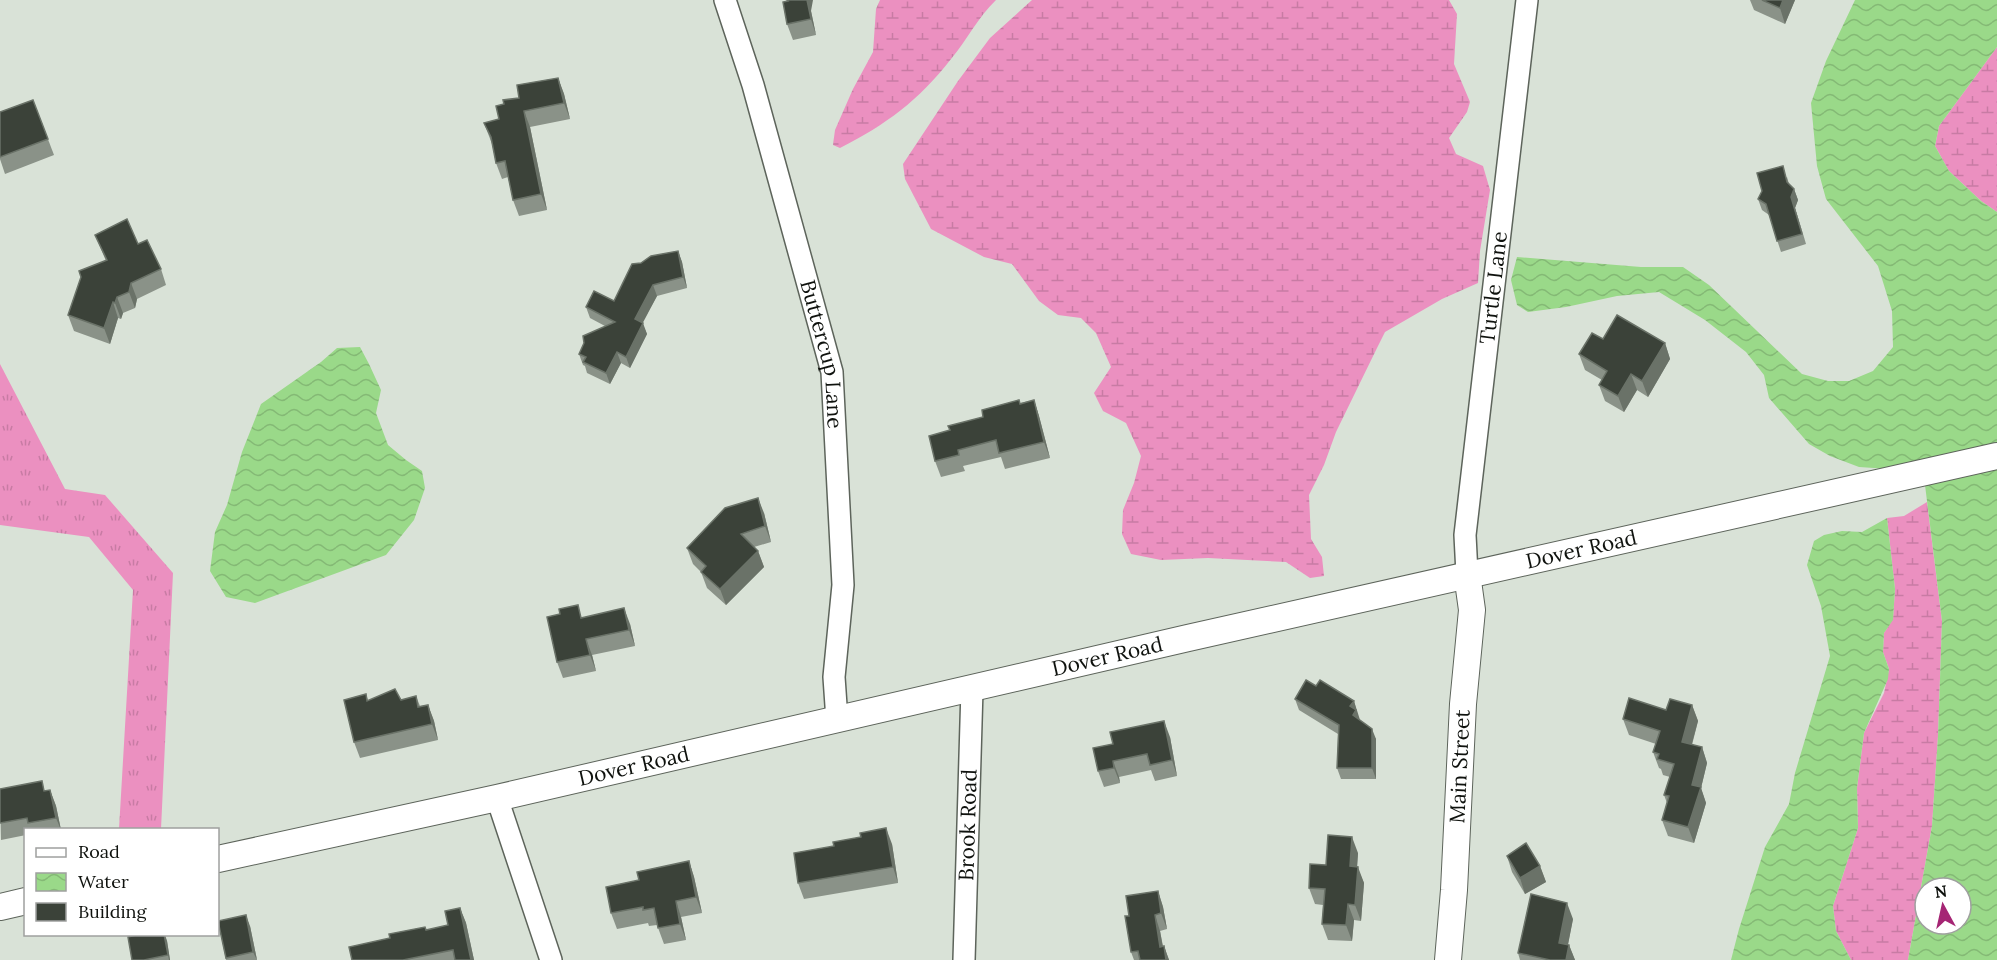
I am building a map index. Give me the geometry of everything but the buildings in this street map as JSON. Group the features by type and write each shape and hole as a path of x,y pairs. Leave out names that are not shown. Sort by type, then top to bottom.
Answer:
{"street":[{"name":"Buttercup Lane","path":"725,0 756,95 832,372 843,585 834,677 837,720"},
{"name":"Turtle Lane","path":"1467,574 1465,535 1527,0"},
{"name":"Dover Road","path":"219,859 497,798 1467,574 1997,456"},
{"name":"Main Street","path":"1448,960 1454,890 1462,704 1472,610 1467,574"},
{"name":"Brook Road","path":"964,960 972,689"},
{"path":"497,798 551,960"},
{"path":"0,907 24,901"}],"green space":[{"path":"880,0 996,0 939,74 914,99 873,130 840,148 833,145 835,130 873,52 876,9"},
{"path":"1032,0 1449,0 1457,14 1454,64 1470,102 1467,112 1449,138 1456,154 1483,166 1490,190 1480,251 1478,283 1442,299 1385,332 1336,432 1324,465 1309,495 1311,539 1322,557 1324,576 1310,578 1286,562 1208,558 1161,560 1131,554 1122,534 1123,510 1134,483 1141,456 1126,423 1103,411 1094,393 1111,367 1096,333 1081,318 1058,315 1039,301 1012,264 984,257 931,229 905,179 903,164 958,81 990,38"},
{"path":"1997,47 1997,212 1981,201 1949,171 1935,146 1939,126"},
{"path":"0,364 65,489 105,495 173,573 161,828 119,828 133,590 89,537 0,525"},
{"path":"1927,502 1942,621 1932,826 1923,876 1913,876 1913,932 1908,960 1851,960 1836,931 1833,906 1858,828 1857,788 1864,733 1884,693 1889,669 1883,652 1884,633 1893,619 1895,589 1887,518 1904,516"}],"water":[{"path":"1855,0 1997,0 1997,47 1939,126 1935,146 1949,171 1981,201 1997,212 1997,960 1908,960 1913,932 1913,936 1973,936 1973,876 1923,876 1932,826 1942,621 1924,477 1889,469 1859,467 1830,456 1809,444 1769,398 1764,375 1746,352 1705,320 1659,292 1617,296 1566,307 1528,312 1517,305 1511,280 1517,257 1641,267 1683,267 1709,285 1802,374 1828,381 1849,381 1873,371 1893,347 1892,311 1878,266 1826,199 1817,166 1811,103 1826,61"},
{"path":"360,347 381,390 376,413 388,445 422,471 425,488 414,520 386,555 255,603 226,597 210,571 215,532 227,505 242,452 261,404 337,348"},
{"path":"1887,518 1895,589 1893,620 1884,633 1883,652 1889,669 1888,679 1864,733 1857,788 1858,828 1833,906 1836,931 1851,960 1731,960 1765,847 1789,804 1795,773 1830,656 1821,606 1807,565 1814,541 1824,535 1842,531 1862,532"}]}
